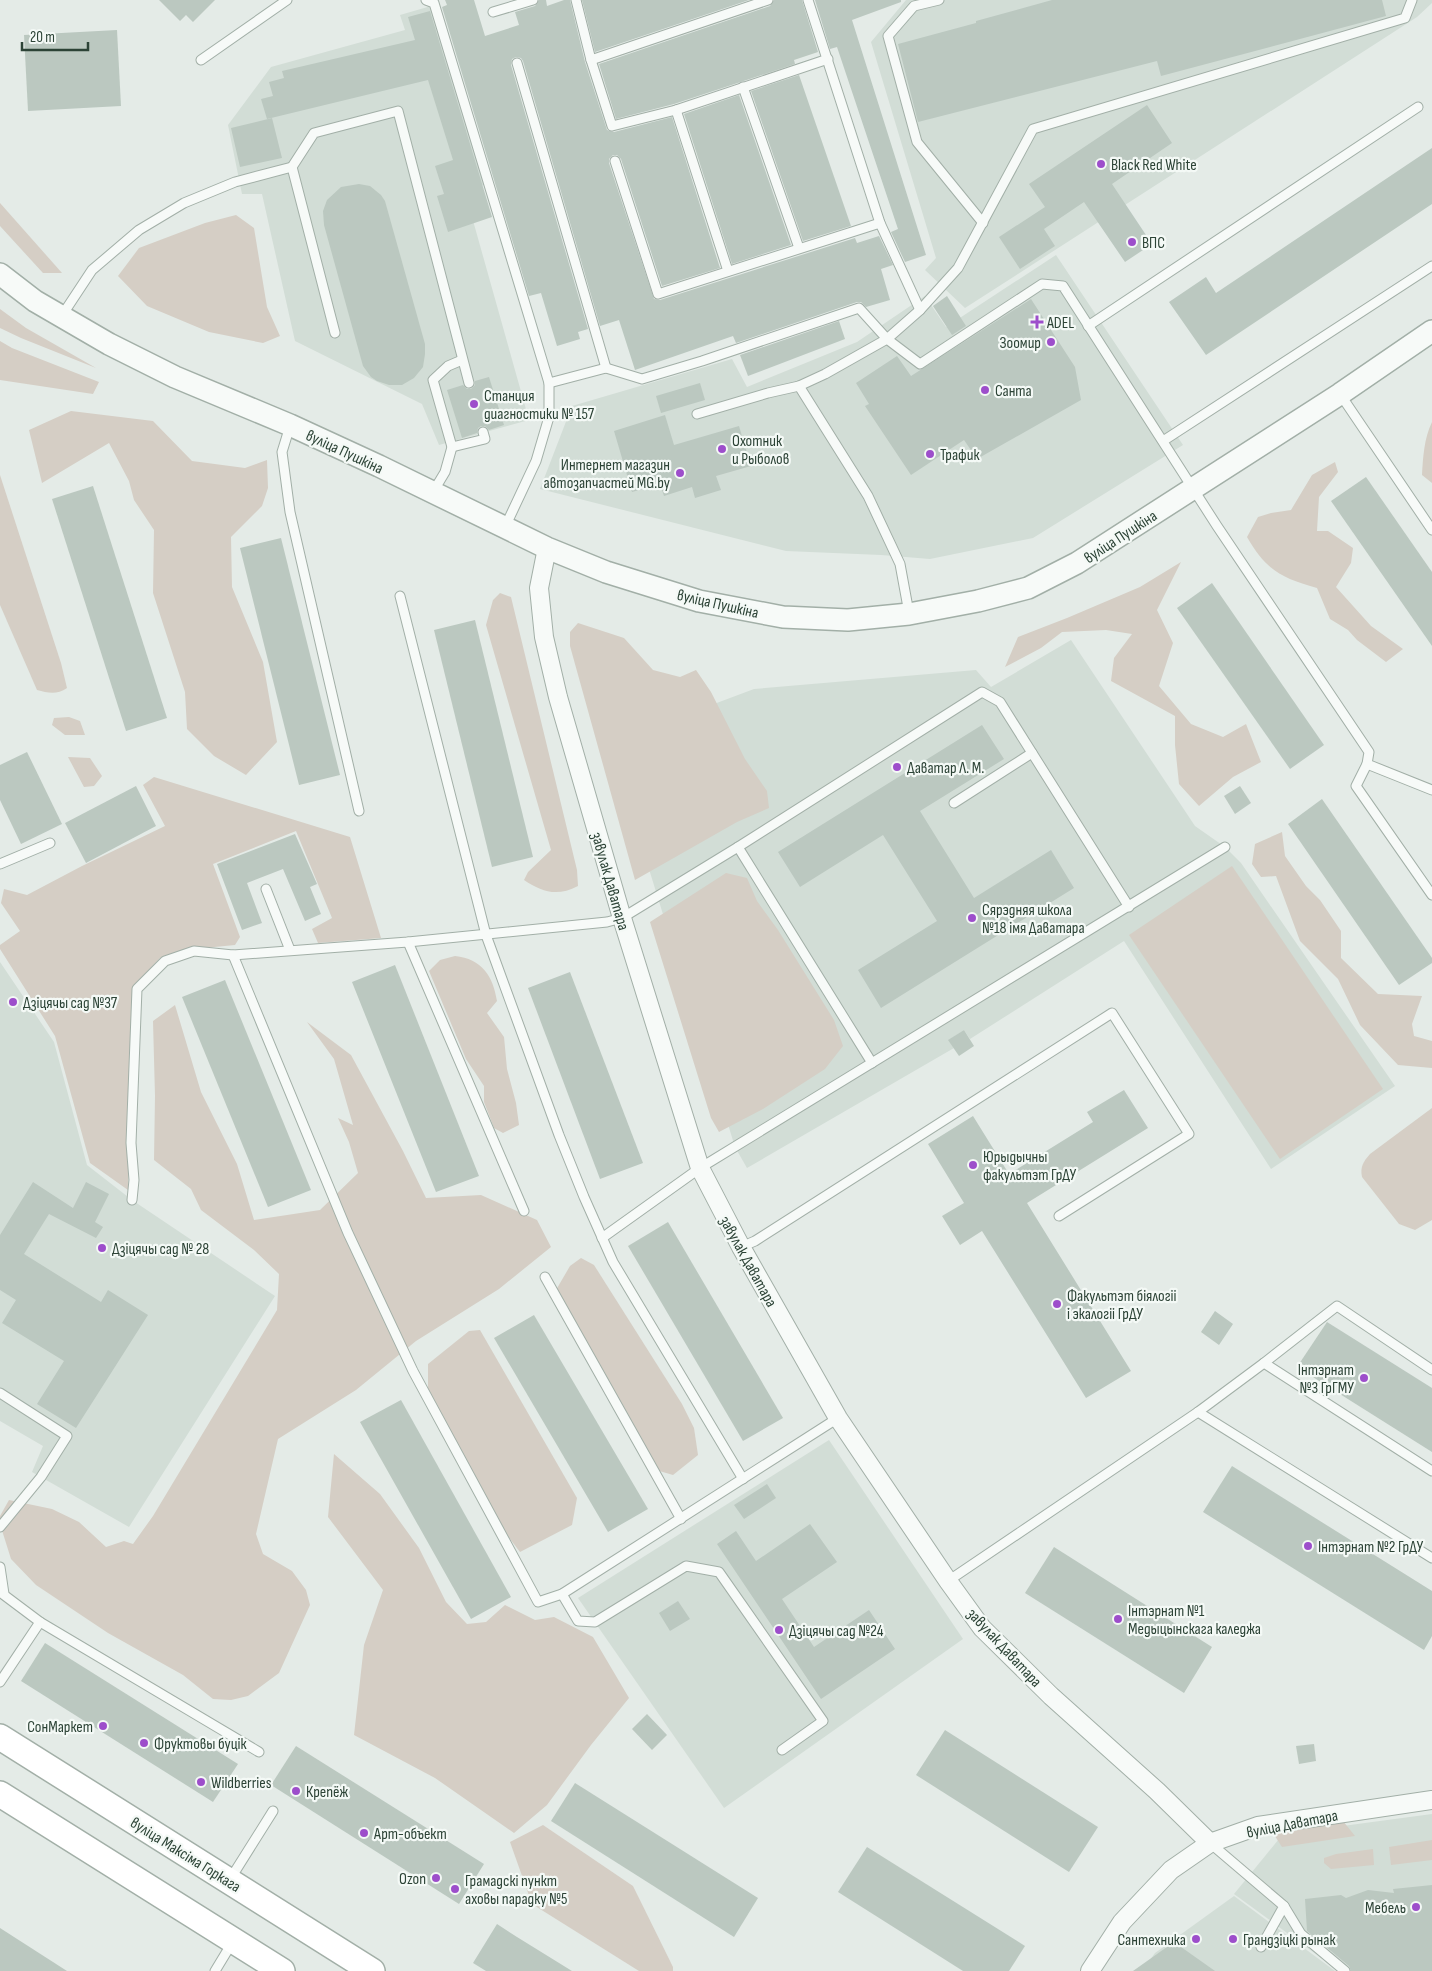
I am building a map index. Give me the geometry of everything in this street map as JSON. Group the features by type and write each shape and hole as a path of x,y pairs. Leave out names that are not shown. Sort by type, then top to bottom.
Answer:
{"main road":[{"name":"вуліца Максіма Горкага","path":"0,1737 372,1971"},
{"path":"0,1794 282,1971"}],"street":[{"name":"вуліца Пушкіна","path":"0,274 35,301 108,344 175,377 290,425 547,548 606,572 699,601 783,617 848,620 909,614 978,601 1028,588 1077,563 1340,394 1432,331"},
{"name":"завулак Даватара","path":"547,548 539,588 544,637 558,697 622,918 700,1168 741,1247 838,1418 982,1628 1051,1696 1157,1791 1210,1843"},
{"name":"вуліца Даватара","path":"1096,1969 1122,1922 1171,1870 1210,1843 1258,1826 1432,1800"}],"lane":[{"path":"493,12 533,0"},
{"path":"576,0 590,60 612,126 676,110 828,59"},
{"path":"590,60 768,0"},
{"path":"808,0 880,223 920,310"},
{"path":"939,0 914,6 888,36 917,142 983,223"},
{"path":"697,414 768,392 799,386 825,374 886,339 920,310 958,268 1033,129 1405,18 1412,0"},
{"path":"201,60 284,1"},
{"path":"431,1 549,383 549,417 544,435 536,461 505,527"},
{"path":"517,62 606,368"},
{"path":"743,87 799,248"},
{"path":"1088,326 1418,107"},
{"path":"676,110 728,271"},
{"path":"61,317 92,270 139,230 184,204 235,182 292,167 314,133 398,111 469,383"},
{"path":"614,161 658,294 880,223"},
{"path":"292,167 335,333"},
{"path":"1162,441 1432,266"},
{"path":"549,383 606,368 642,379 702,361 859,308 886,339 920,364 1042,284 1063,286 1216,526 1369,752 1367,764 1356,786 1432,895"},
{"path":"432,492 445,472 452,447 433,380 448,366 462,360"},
{"path":"799,386 868,496 900,564 909,614"},
{"path":"1340,394 1432,530"},
{"path":"290,425 282,452 290,512 360,811"},
{"path":"452,447 485,439 483,432"},
{"path":"400,596 486,935 559,1134 613,1262 742,1479"},
{"path":"132,1200 134,1180 131,1143 137,990 165,961 194,951 233,955 408,942 607,922 622,918 738,847 982,692 1000,702 1128,907"},
{"path":"954,803 1032,753"},
{"path":"1367,764 1432,790"},
{"path":"0,864 50,843"},
{"path":"738,847 872,1063"},
{"path":"602,1238 700,1168 1225,847"},
{"path":"266,889 290,950"},
{"path":"408,942 524,1211"},
{"path":"233,955 348,1233 413,1371 538,1602 562,1594 838,1418"},
{"path":"741,1247 763,1236 1112,1013 1189,1134 1059,1216"},
{"path":"544,1277 681,1519"},
{"path":"948,1581 1198,1412 1337,1306 1432,1370"},
{"path":"1264,1363 1432,1471"},
{"path":"0,1393 67,1436 41,1477 0,1528"},
{"path":"1198,1412 1432,1558"},
{"path":"562,1594 578,1621 595,1622 686,1566 719,1572 823,1721 782,1750"},
{"path":"0,1568 2,1593 40,1622 259,1752"},
{"path":"0,1682 40,1622"},
{"path":"229,1881 273,1811"},
{"path":"1210,1843 1284,1906 1301,1934 1345,1971"},
{"path":"1261,1947 1284,1906"},
{"path":"215,1971 234,1940"}],"shaded area":[{"path":"906,0 1432,0 1432,3 1417,17 965,308 925,270 936,258 871,42"},
{"path":"431,6 486,184 465,192 529,420 439,445 422,404 295,341 262,194 242,194 228,125 271,67 405,30 400,15"},
{"path":"0,203 62,273 43,273 0,226"},
{"path":"236,215 254,228 267,307 280,336 263,343 209,332 147,306 118,276 139,248 205,223"},
{"path":"1056,255 1183,445 1033,538 930,559 786,551 540,489 572,406 732,359 747,387 857,342 925,296 946,327"},
{"path":"0,309 26,328 96,368 0,328"},
{"path":"0,341 12,348 99,382 93,394 0,380"},
{"path":"71,411 153,421 192,461 245,468 267,460 268,488 262,506 231,537 232,587 263,662 277,742 246,775 214,756 187,729 185,692 153,593 154,530 134,500 129,481 109,443 42,483 29,430"},
{"path":"1432,422 1432,483 1422,475 1423,455"},
{"path":"1335,462 1338,472 1319,497 1317,531 1328,531 1353,548 1351,563 1336,587 1371,626 1403,649 1386,662 1357,640 1348,630 1330,619 1317,588 1284,576 1276,571 1261,557 1247,537 1258,517 1291,510 1312,475"},
{"path":"0,475 61,663 67,688 60,692 49,693 37,690 0,605"},
{"path":"1181,562 1157,610 1173,643 1159,686 1191,724 1223,737 1246,724 1261,762 1233,777 1199,806 1179,784 1175,745 1175,716 1111,681 1114,658 1132,634 1106,630 1062,632 1041,648 1005,667 1018,637 1140,587"},
{"path":"500,593 511,597 577,870 578,886 563,891 550,892 537,888 524,880 528,872 551,850 486,625 493,600"},
{"path":"578,623 624,638 653,670 680,677 696,670 711,692 745,759 767,791 769,808 737,822 635,880 570,646 570,632"},
{"name":"Сярэдняя школа №18 імя Даватара","path":"1071,640 1195,826 1225,847 1241,863 1395,1086 1271,1169 1124,941 970,1039 964,1030 949,1040 954,1048 747,1168 735,1147 610,743 754,689 976,670 991,687"},
{"path":"69,717 80,721 85,735 65,735 52,725 54,718"},
{"path":"68,757 90,758 102,776 94,786 84,787"},
{"path":"154,777 350,837 381,938 318,943 312,929 332,918 296,831 213,864 240,937 235,945 184,950 160,958 133,987 128,1190 90,1163 55,1036 0,949 0,945 20,931 1,903 4,889 27,895 165,826 143,785"},
{"path":"1282,832 1285,856 1306,886 1320,900 1341,931 1341,958 1378,994 1422,996 1412,1024 1414,1036 1432,1041 1432,1068 1398,1065 1360,1025 1338,979 1300,941 1276,876 1261,877 1252,864 1255,844"},
{"path":"1232,866 1383,1089 1280,1159 1129,935"},
{"path":"726,873 747,878 757,901 778,930 834,1020 843,1046 825,1069 763,1109 719,1132 711,1118 650,922"},
{"path":"455,956 479,965 485,970 493,984 497,1001 487,1013 504,1037 507,1069 516,1103 519,1125 503,1133 494,1128 484,1102 484,1086 466,1059 429,971 440,960"},
{"name":"Дзіцячы сад № 28","path":"0,962 54,1042 87,1165 132,1200 275,1296 129,1527 32,1472 43,1446 0,1421"},
{"path":"175,1005 201,1092 237,1164 254,1220 320,1210 358,1173 349,1142 338,1118 353,1125 334,1059 307,1022 351,1055 426,1198 481,1195 537,1220 551,1247 499,1289 416,1341 356,1390 278,1439 256,1534 263,1554 292,1571 306,1590 310,1605 279,1673 248,1696 231,1700 213,1699 183,1675 108,1633 36,1585 11,1559 0,1524 0,1516 9,1500 52,1509 79,1522 106,1547 124,1541 133,1544 153,1516 277,1310 279,1274 254,1250 201,1210 191,1189 154,1160 153,1021"},
{"path":"1432,1108 1432,1220 1415,1230 1399,1224 1362,1177 1361,1173 1364,1162 1370,1154"},
{"path":"581,1258 594,1265 682,1404 694,1428 698,1455 673,1475 656,1470 556,1290 570,1266"},
{"path":"480,1330 577,1498 572,1525 520,1552 504,1531 428,1392 428,1364 469,1331"},
{"name":"Дзіцячы сад №24","path":"829,1440 963,1639 724,1808 578,1598"},
{"path":"334,1454 380,1494 419,1548 446,1602 467,1624 486,1622 505,1605 535,1620 554,1617 593,1637 629,1698 591,1745 547,1805 514,1833 435,1778 354,1735 364,1645 383,1590 328,1517"},
{"path":"1432,1814 1432,1971 1339,1971 1234,1894 1283,1834"},
{"path":"1343,1821 1355,1836 1282,1847 1273,1833"},
{"path":"543,1825 633,1886 673,1967 673,1971 639,1971 532,1904 510,1842"},
{"path":"1432,1840 1432,1860 1391,1865 1389,1847"},
{"path":"1373,1849 1374,1865 1331,1869 1324,1863 1324,1858 1336,1854"},
{"name":"Грандзіцкі рынак","path":"1234,1896 1335,1971 1142,1971 1155,1953"}],"building":[{"path":"159,0 215,0 193,22 186,15 180,21"},
{"path":"445,0 474,0 485,36 519,25 515,12 535,6 539,0 546,0 547,6 564,0 570,0 585,62 607,130 614,132 672,117 720,268 662,286 621,159 617,155 613,155 609,159 609,163 654,299 660,300 855,238 857,243 879,236 893,265 881,269 890,300 866,307 861,302 857,302 736,343 733,336 635,370 619,320 600,326 523,61 521,58 516,57 512,59 511,65 588,329 578,332 580,339 557,346 541,293 529,296 442,7 447,5"},
{"path":"582,0 749,0 595,52"},
{"path":"774,0 802,0 818,52 794,60 795,64 674,104 616,119 599,64 770,6"},
{"path":"815,0 901,0 901,2 852,20 926,255 905,262 891,232 898,229 837,47 830,49"},
{"path":"1052,0 1382,0 1386,16 1161,76 1157,61 918,122 898,44"},
{"path":"430,11 492,217 448,232 437,196 444,194 435,166 453,160 428,80 267,119 261,99 273,96 269,82 284,78 282,71 415,40 408,17"},
{"path":"117,30 121,106 28,111 24,35"},
{"path":"799,75 851,226 803,241 751,91"},
{"path":"739,95 791,245 732,264 684,114"},
{"name":"Black Red White","path":"1147,105 1172,143 1112,184 1152,244 1125,262 1084,202 1044,229 1055,246 1020,269 999,237 1045,207 1029,184"},
{"path":"272,118 282,158 240,167 231,128"},
{"path":"1432,148 1432,204 1206,355 1169,302 1206,277 1216,293"},
{"path":"359,184 370,186 385,201 425,344 423,367 414,378 402,385 389,385 377,381 371,377 363,366 324,225 323,211 327,200 341,187"},
{"path":"947,296 966,326 952,335 933,306"},
{"name":"Санта","path":"1031,299 1075,367 1081,400 977,459 964,440 911,475 865,406 869,404 856,383 897,356 911,376"},
{"path":"839,321 845,339 748,376 740,355"},
{"name":"Станция диагностики № 157","path":"489,377 504,425 489,430 485,426 481,426 478,428 477,433 462,438 447,390 463,385 467,389 471,389 475,385 475,381"},
{"path":"700,383 705,400 661,413 656,396"},
{"path":"665,415 674,445 739,426 751,466 716,476 721,490 695,498 692,487 664,496 660,484 632,492 614,431"},
{"path":"1366,477 1432,572 1432,646 1331,501"},
{"path":"93,486 167,718 126,731 52,499"},
{"path":"281,538 340,775 299,785 240,548"},
{"path":"1212,583 1324,745 1290,769 1177,608"},
{"path":"475,620 533,857 492,867 434,630"},
{"path":"982,725 1004,759 920,811 974,898 1051,850 1074,888 881,1008 858,970 937,921 883,835 800,887 778,852"},
{"path":"27,752 62,824 21,844 0,800 0,765"},
{"path":"136,786 156,826 86,863 65,823"},
{"path":"1240,786 1251,803 1235,814 1224,796"},
{"path":"1322,799 1432,958 1432,963 1399,985 1288,824"},
{"path":"295,834 317,884 310,887 321,914 305,921 283,869 247,883 262,923 242,930 217,864"},
{"path":"395,965 479,1176 436,1192 352,982"},
{"path":"570,972 643,1163 600,1179 528,988"},
{"path":"225,980 311,1190 268,1207 182,997"},
{"path":"964,1030 974,1046 959,1056 948,1040"},
{"path":"1124,1090 1148,1128 1027,1203 1131,1371 1086,1398 982,1231 960,1245 942,1216 964,1203 928,1144 973,1116 1009,1174 1093,1122 1087,1112"},
{"path":"33,1182 73,1208 86,1182 109,1194 95,1222 103,1227 96,1238 49,1214 24,1254 101,1302 108,1290 148,1315 76,1428 37,1404 64,1361 2,1323 16,1300 0,1290 0,1235"},
{"path":"668,1222 783,1418 743,1441 628,1246"},
{"path":"1215,1311 1233,1324 1219,1345 1201,1332"},
{"path":"534,1315 648,1509 608,1532 494,1338"},
{"name":"Інтэрнат №3 ГрГМУ","path":"1327,1322 1432,1388 1432,1452 1297,1367"},
{"path":"401,1400 511,1597 471,1619 360,1422"},
{"name":"Інтэрнат №2 ГрДУ","path":"1232,1466 1432,1591 1432,1636 1424,1650 1203,1512"},
{"path":"767,1484 776,1498 744,1519 734,1505"},
{"path":"810,1524 837,1562 782,1599 814,1647 869,1610 895,1649 821,1699 717,1544 736,1531 756,1561"},
{"name":"Інтэрнат №1 Медыцынскага каледжа","path":"1054,1547 1212,1647 1184,1693 1025,1593"},
{"path":"678,1601 690,1619 670,1631 659,1613"},
{"path":"45,1643 238,1764 213,1802 21,1681"},
{"path":"647,1714 667,1735 652,1750 632,1729"},
{"path":"945,1730 1098,1827 1069,1872 916,1775"},
{"path":"1314,1744 1316,1761 1299,1764 1296,1746"},
{"path":"296,1746 484,1864 459,1904 271,1785"},
{"path":"575,1783 758,1898 734,1937 551,1821"},
{"path":"867,1847 1025,1946 1009,1971 963,1971 838,1892"},
{"path":"1432,1885 1432,1971 1351,1971 1349,1966 1307,1931 1305,1899 1341,1895 1346,1898 1368,1890 1394,1893 1393,1889"},
{"path":"497,1924 572,1971 486,1971 473,1963"},
{"path":"0,1928 67,1971 0,1971"},
{"path":"1174,1942 1215,1971 1133,1971"}],"place":[{"name":"Black Red White","path":"1101,164"},
{"name":"ВПС","path":"1132,242"},
{"name":"ADEL","path":"1037,322"},
{"name":"Зоомир","path":"1051,342"},
{"name":"Санта","path":"985,390"},
{"name":"Станция диагностики № 157","path":"474,404"},
{"name":"Охотник и Рыболов","path":"722,449"},
{"name":"Трафик","path":"930,454"},
{"name":"Интернет магазин автозапчастей MG.by","path":"680,473"},
{"name":"Даватар Л. М.","path":"897,767"},
{"name":"Сярэдняя школа №18 імя Даватара","path":"972,918"},
{"name":"Дзіцячы сад №37","path":"13,1002"},
{"name":"Юрыдычны факультэт ГрДУ","path":"973,1165"},
{"name":"Дзіцячы сад № 28","path":"102,1248"},
{"name":"Факультэт біялогіі і экалогіі ГрДУ","path":"1057,1304"},
{"name":"Інтэрнат №3 ГрГМУ","path":"1364,1378"},
{"name":"Інтэрнат №2 ГрДУ","path":"1308,1546"},
{"name":"Інтэрнат №1 Медыцынскага каледжа","path":"1118,1619"},
{"name":"Дзіцячы сад №24","path":"779,1630"},
{"name":"СонМаркет","path":"103,1726"},
{"name":"Фруктовы буцік","path":"144,1743"},
{"name":"Wildberries","path":"201,1782"},
{"name":"Крепёж","path":"296,1791"},
{"name":"Арт-объект","path":"364,1833"},
{"name":"Ozon","path":"436,1878"},
{"name":"Грамадскі пункт аховы парадку №5","path":"455,1889"},
{"name":"Мебель","path":"1416,1907"},
{"name":"Сантехника","path":"1196,1939"},
{"name":"Грандзіцкі рынак","path":"1233,1939"}]}
